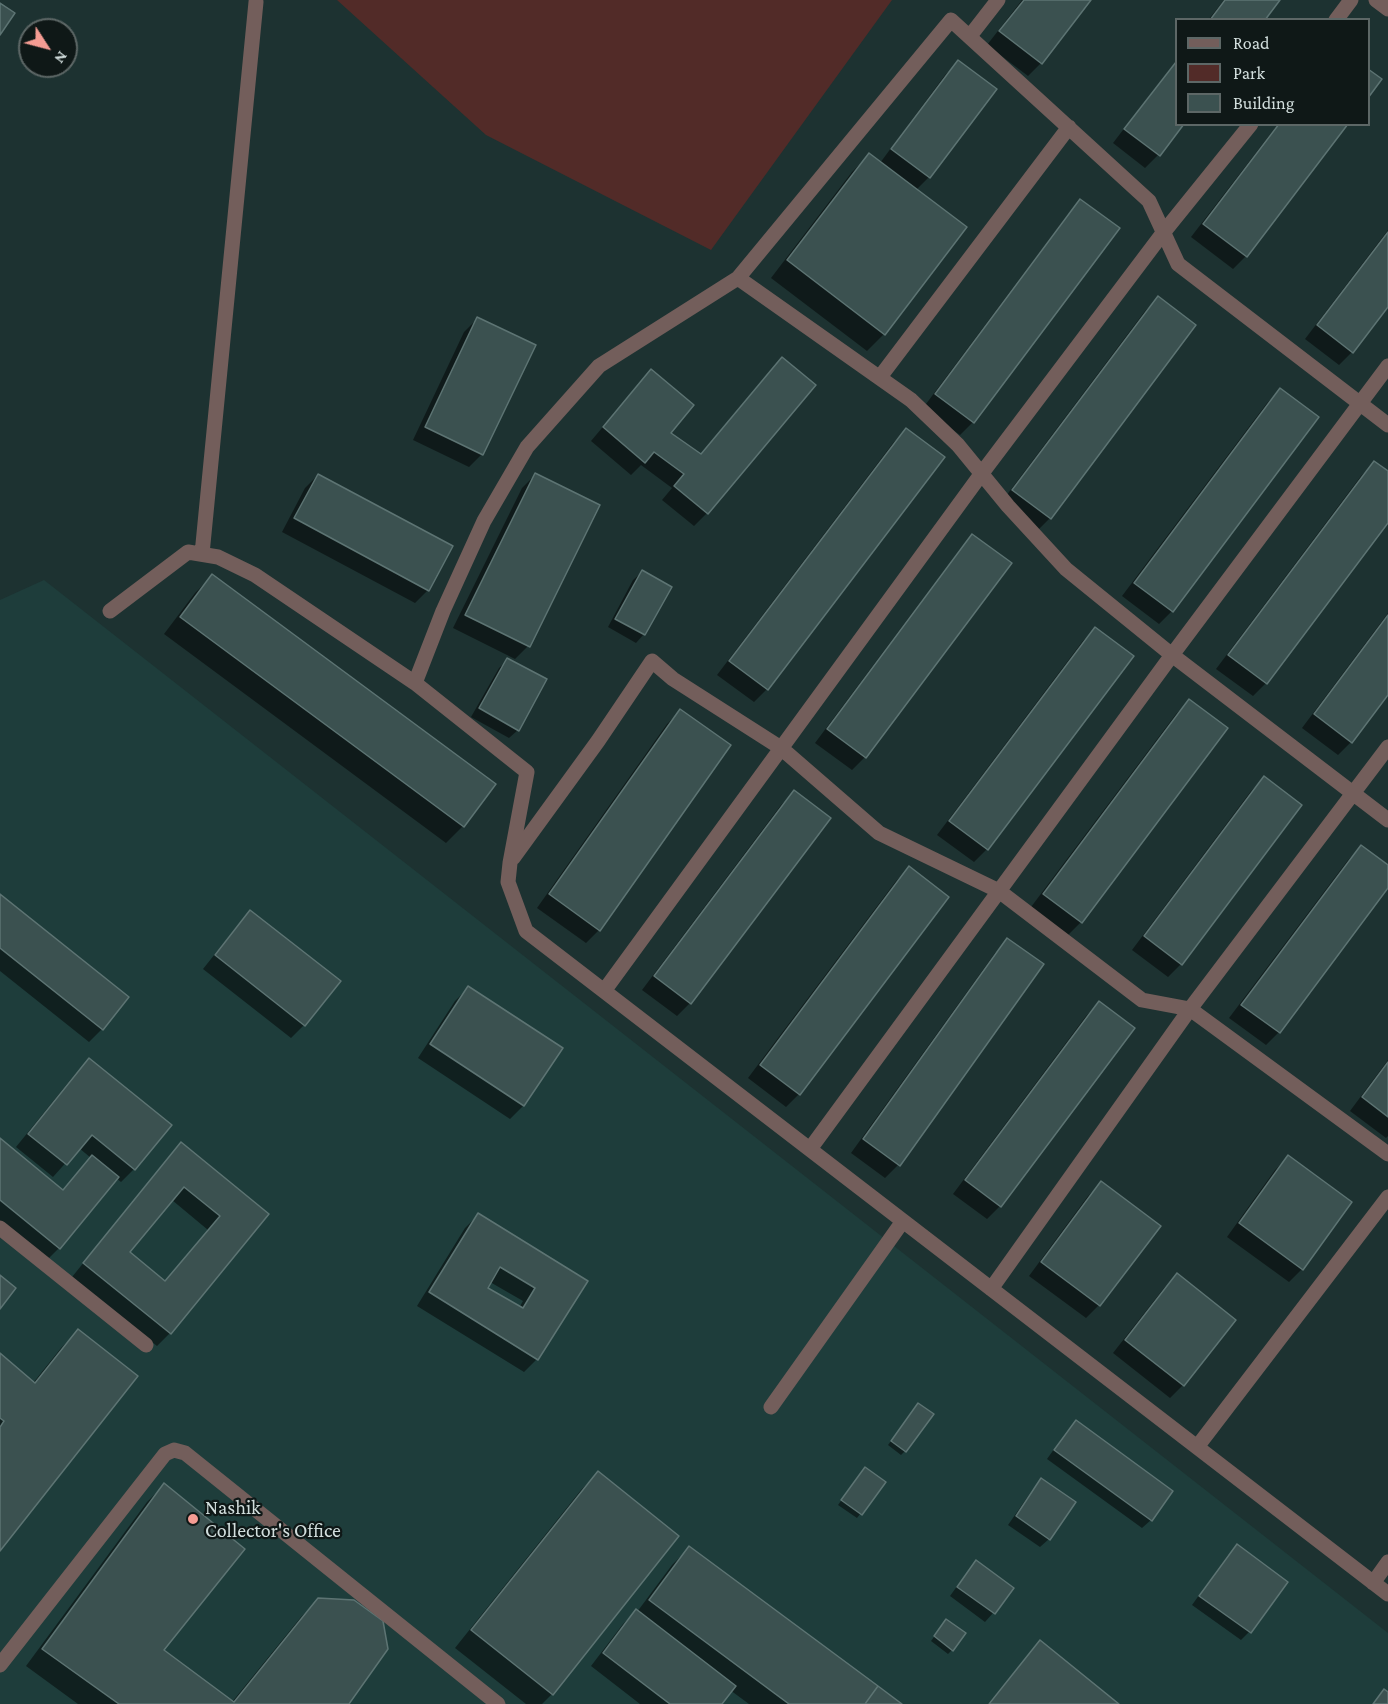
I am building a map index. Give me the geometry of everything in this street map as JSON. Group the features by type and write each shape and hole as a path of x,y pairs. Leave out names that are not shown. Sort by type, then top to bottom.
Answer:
{"street":[{"path":"970,36 998,0"},
{"path":"1338,18 1352,0"},
{"path":"1376,0 1388,9"},
{"path":"202,554 256,2"},
{"path":"415,683 443,611 484,521 527,447 598,366 738,278 951,20 1149,201 1178,264 1388,424"},
{"path":"604,991 982,473 1164,233 1249,126"},
{"path":"880,377 1069,127"},
{"path":"738,278 910,400 958,445 1008,506 1066,569 1173,655 1388,820"},
{"path":"810,1149 1388,366"},
{"path":"110,611 188,552 218,557 255,575 415,683 527,772 508,882 526,931 1388,1594"},
{"path":"510,863 598,741 652,661 673,679 782,748 879,833 999,891 1142,1000 1190,1009 1388,1154"},
{"path":"991,1288 1190,1009 1388,747"},
{"path":"1197,1447 1388,1197"},
{"path":"771,1407 903,1221"},
{"path":"0,1228 146,1345"},
{"path":"0,1665 165,1454 174,1450 185,1453 498,1704"},
{"path":"1373,1582 1388,1562"}],"shaded area":[{"path":"44,580 1388,1633 1388,1704 0,1704 0,600"}],"green space":[{"path":"337,0 892,0 711,250 486,135"}],"building":[{"path":"1024,0 1091,0 1042,64 999,31"},
{"path":"1225,0 1280,0 1266,18 1212,18"},
{"path":"0,3 15,13 0,35"},
{"path":"958,60 997,89 930,178 891,149"},
{"path":"1175,63 1175,126 1182,126 1160,156 1124,129"},
{"path":"1370,70 1382,79 1370,95"},
{"path":"1277,126 1346,126 1247,257 1203,224"},
{"path":"869,153 967,227 885,335 787,260"},
{"path":"1080,199 1120,228 974,423 935,394"},
{"path":"1388,232 1388,307 1353,353 1317,325"},
{"path":"1158,296 1196,325 1051,519 1012,490"},
{"path":"477,317 536,345 483,455 425,427"},
{"path":"782,357 816,385 708,514 674,486 684,474 654,452 645,463 603,427 651,369 694,405 671,433 701,454"},
{"path":"1280,388 1319,417 1173,612 1134,583"},
{"path":"906,428 945,457 768,690 729,661"},
{"path":"1374,461 1388,471 1388,523 1267,684 1228,655"},
{"path":"535,473 600,505 530,647 465,615"},
{"path":"318,474 453,546 429,591 294,518"},
{"path":"972,534 1012,563 866,758 827,729"},
{"path":"642,570 672,587 645,635 615,619"},
{"path":"212,574 496,784 464,827 180,617"},
{"path":"1388,615 1388,695 1352,743 1314,714"},
{"path":"1095,627 1134,656 988,850 949,821"},
{"path":"507,658 547,679 519,731 479,708"},
{"path":"1189,699 1228,728 1082,923 1043,894"},
{"path":"680,709 731,745 600,931 549,894"},
{"path":"1264,776 1302,805 1182,965 1144,936"},
{"path":"794,790 831,818 691,1004 654,976"},
{"path":"1361,845 1388,865 1388,888 1280,1033 1241,1005"},
{"path":"909,866 949,897 800,1095 760,1065"},
{"path":"0,894 129,997 103,1030 0,948"},
{"path":"250,910 341,981 305,1026 215,955"},
{"path":"1007,938 1044,964 900,1166 863,1139"},
{"path":"468,986 563,1048 524,1106 430,1044"},
{"path":"1099,1001 1135,1028 1001,1207 965,1180"},
{"path":"89,1058 172,1125 135,1170 92,1135 67,1165 28,1134"},
{"path":"1388,1062 1388,1117 1362,1097"},
{"path":"0,1138 63,1190 92,1155 119,1177 60,1249 0,1200"},
{"path":"181,1142 269,1214 171,1334 83,1263","holes":["184,1187 220,1216 165,1281 130,1252"]},
{"path":"1288,1155 1352,1202 1303,1270 1239,1223"},
{"path":"1101,1181 1161,1226 1100,1306 1041,1262"},
{"path":"478,1213 588,1281 538,1360 429,1292","holes":["500,1267 535,1288 523,1308 488,1288"]},
{"path":"1177,1273 1236,1320 1184,1386 1125,1340"},
{"path":"0,1275 16,1288 0,1309"},
{"path":"78,1329 138,1376 0,1551 0,1427 4,1421 0,1418 0,1353 35,1383"},
{"path":"918,1403 934,1414 906,1452 891,1441"},
{"path":"1076,1420 1173,1491 1152,1521 1054,1450"},
{"path":"865,1467 886,1482 862,1515 841,1500"},
{"path":"598,1471 679,1536 553,1695 471,1630"},
{"path":"1041,1478 1076,1502 1050,1540 1016,1516"},
{"path":"164,1483 245,1549 164,1650 234,1702 318,1598 354,1600 383,1621 388,1649 349,1704 119,1704 42,1649"},
{"path":"1237,1544 1288,1582 1251,1633 1199,1596"},
{"path":"689,1546 878,1686 865,1704 789,1704 649,1600"},
{"path":"976,1560 1014,1588 995,1614 957,1587"},
{"path":"636,1609 736,1686 722,1704 670,1704 603,1653"},
{"path":"946,1619 966,1633 953,1651 934,1636"},
{"path":"1040,1640 1119,1704 989,1704"},
{"path":"878,1686 902,1704 865,1704"},
{"path":"1384,1689 1388,1692 1388,1704 1373,1704"}],"place":[{"name":"Nashik Collector's Office","path":"193,1519"}]}
